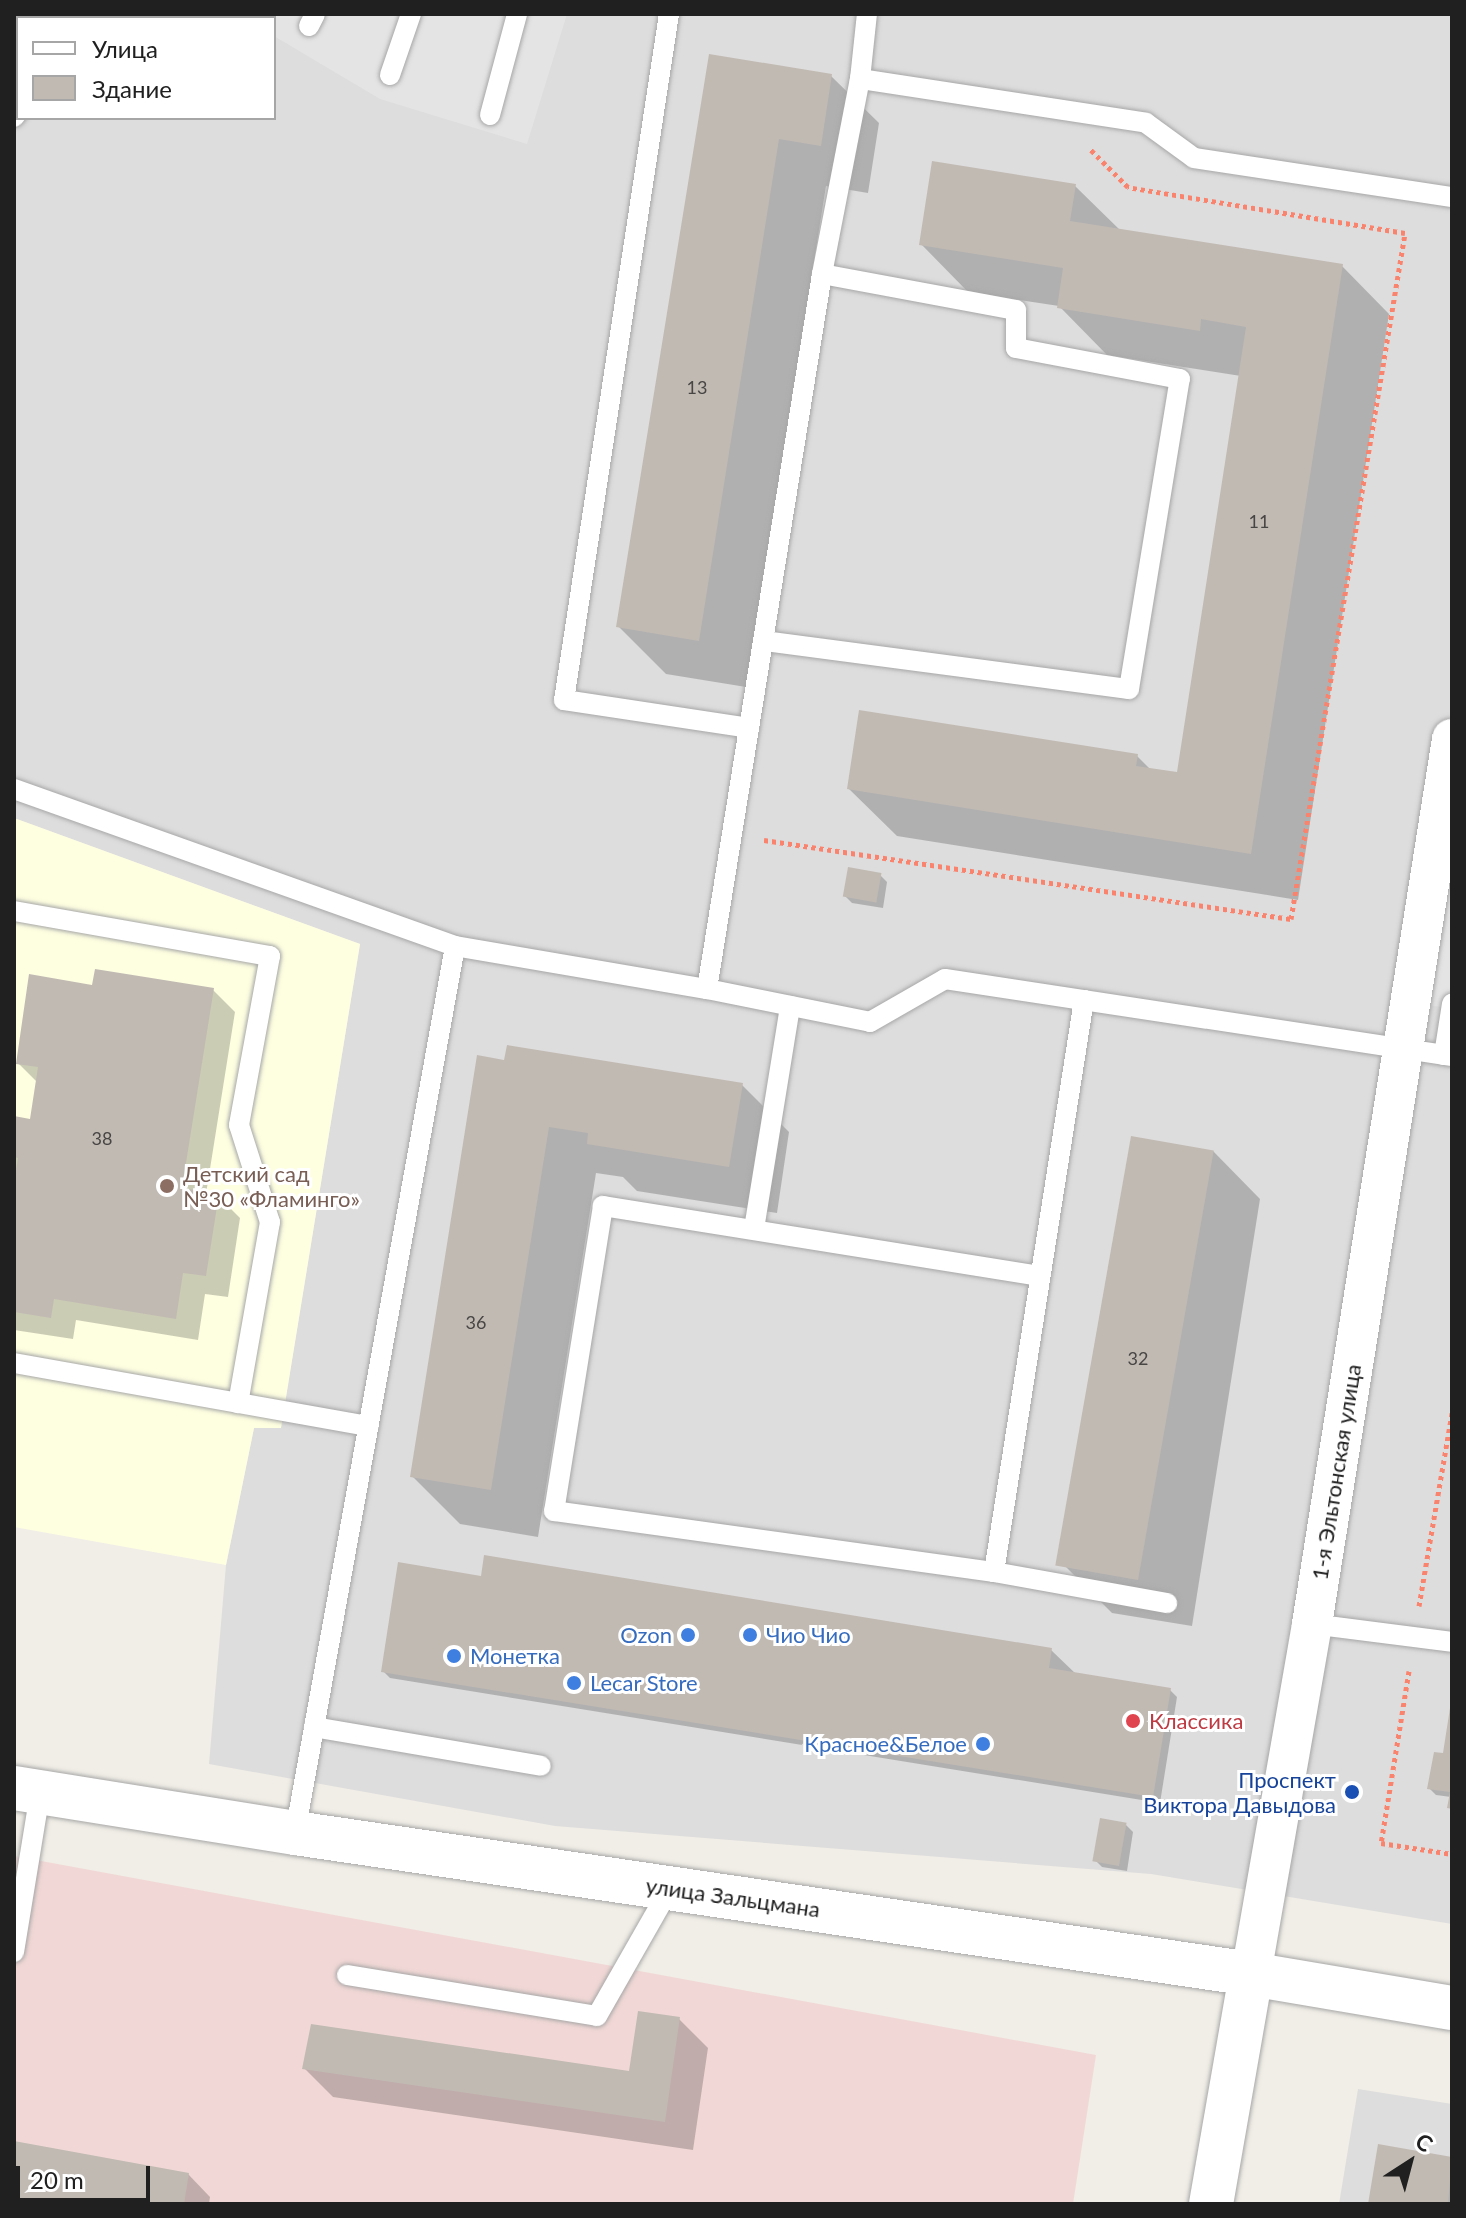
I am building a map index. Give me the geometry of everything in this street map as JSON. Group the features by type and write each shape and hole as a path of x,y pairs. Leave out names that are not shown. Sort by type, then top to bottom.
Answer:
{"street":[{"name":"1-я Эльтонская улица","path":"1211,2204 1312,1624 1452,739"},
{"name":"улица Зальцмана","path":"27,1790 295,1833 1251,1974 1452,2008"}],"lane":[{"path":"390,75 411,14"},
{"path":"490,115 517,14"},
{"path":"669,14 564,700 749,728"},
{"path":"707,989 822,274 860,79 867,14"},
{"path":"860,79 1146,123 1194,158 1452,197"},
{"path":"764,641 1129,689 1180,379 1016,348 1016,310 822,274"},
{"path":"14,789 455,946 707,989 870,1022 945,979 1448,1056 1452,1004"},
{"path":"14,911 270,956 239,1125 270,1222 238,1403"},
{"path":"295,1833 455,946"},
{"path":"994,1572 1084,1000"},
{"path":"754,1229 790,1006"},
{"path":"1040,1276 603,1206 554,1511 994,1572 1167,1603"},
{"path":"14,1363 368,1426"},
{"path":"1312,1624 1452,1642"},
{"path":"314,1727 541,1766"},
{"path":"14,1952 27,1790"},
{"path":"347,1975 597,2016 670,1888"}],"shaded area":[{"path":"14,14 1452,14 1452,1924 1151,1874 555,1826 209,1764 226,1565 254,1428 281,1427 360,944 14,818"},
{"path":"567,14 527,144 380,99 276,37 276,16 256,16"},
{"path":"1452,794 1452,1009 1418,1003"},
{"name":"Детский сад №30 «Фламинго»","path":"14,818 360,944 281,1428 254,1428 226,1565 14,1527"},
{"path":"14,1856 1096,2055 1073,2204 14,2204"},
{"path":"1358,2089 1452,2104 1452,2204 1339,2204"}],"building":[{"path":"709,54 832,74 821,146 779,139 699,641 616,627"},
{"path":"932,161 1076,184 1070,221 1343,264 1251,854 847,789 859,710 1138,754 1136,766 1177,772 1246,327 1201,319 1200,331 1057,308 1063,268 919,245"},
{"path":"848,867 881,873 876,902 843,897"},
{"path":"95,969 214,988 182,1188 219,1194 206,1276 183,1273 176,1319 54,1299 51,1318 14,1312 14,1182 18,1158 14,1157 14,1116 30,1119 38,1067 16,1064 29,974 92,985"},
{"path":"507,1045 743,1083 729,1167 587,1144 588,1133 549,1127 491,1490 410,1477 477,1055 504,1060"},
{"path":"1131,1136 1214,1151 1138,1580 1055,1565"},
{"path":"484,1555 1052,1648 1049,1668 1171,1688 1153,1797 381,1672 398,1562 481,1576"},
{"path":"1450,1708 1452,1809 1447,1808 1450,1792 1427,1789 1434,1752 1443,1753"},
{"path":"1100,1818 1127,1823 1119,1866 1092,1861"},
{"path":"638,2011 680,2017 665,2122 302,2069 311,2024 629,2071"},
{"path":"14,2141 189,2173 184,2204 14,2204"},
{"path":"1378,2144 1452,2157 1448,2204 1368,2204"}],"place":[{"name":"Детский сад №30 «Фламинго»","path":"167,1186"},
{"name":"Ozon","path":"688,1635"},
{"name":"Чио Чио","path":"750,1635"},
{"name":"Монетка","path":"454,1656"},
{"name":"Lecar Store","path":"574,1683"},
{"name":"Классика","path":"1133,1721"},
{"name":"Красное&Белое","path":"983,1744"},
{"name":"Проспект Виктора Давыдова","path":"1352,1792"}]}
